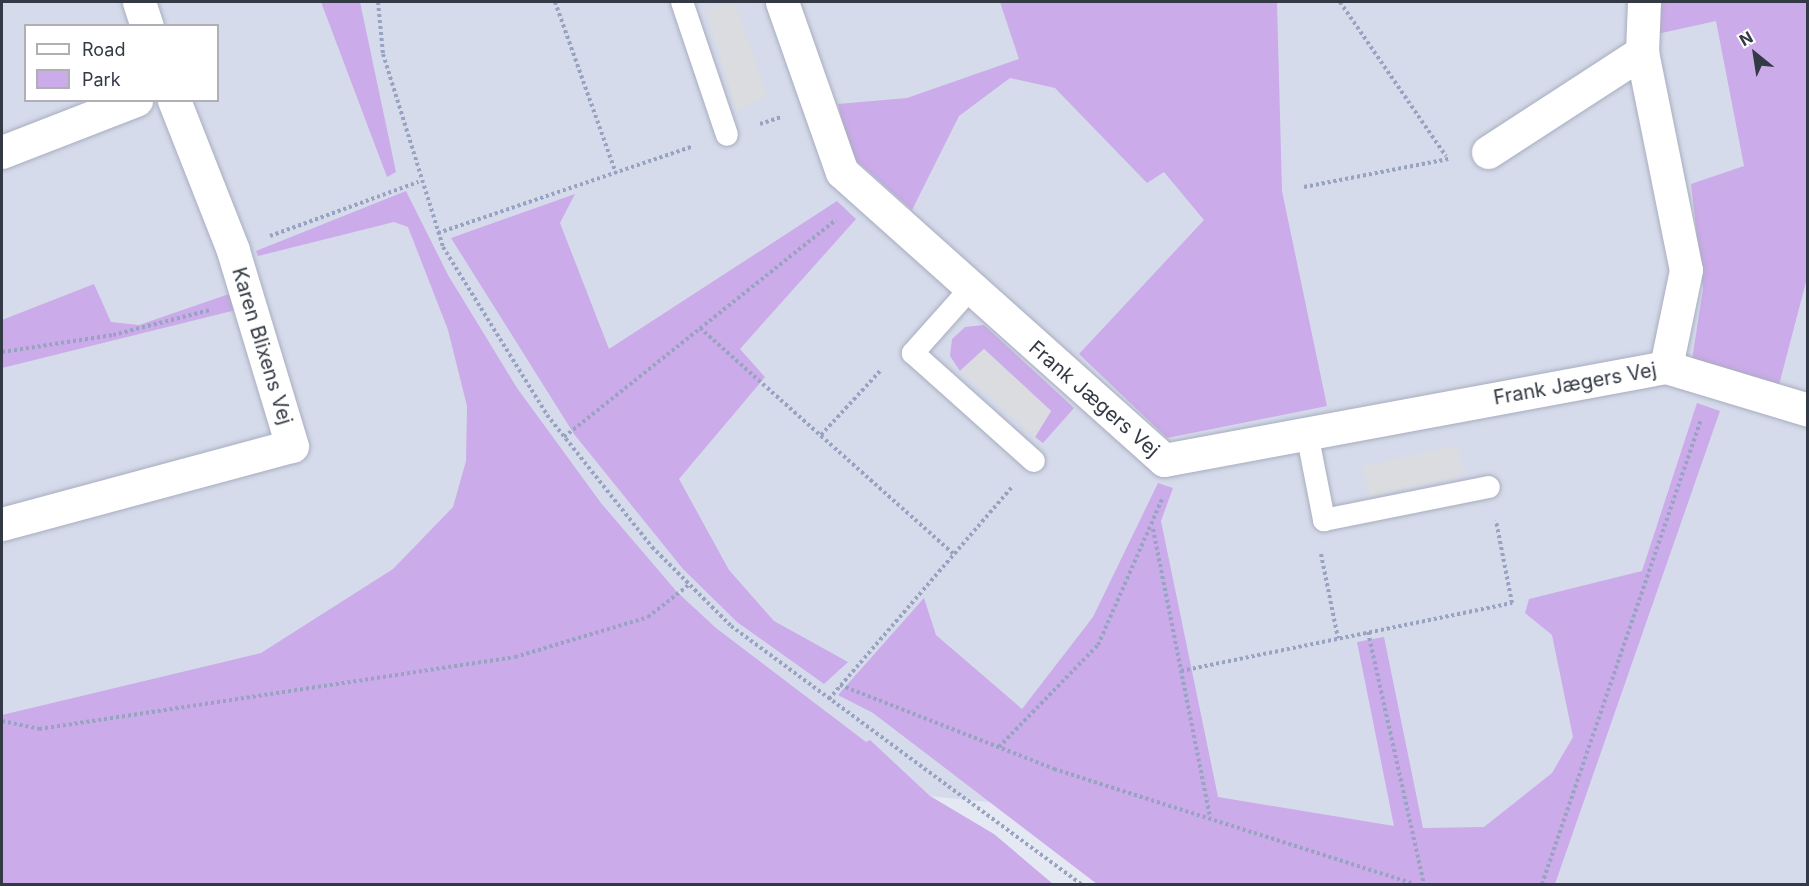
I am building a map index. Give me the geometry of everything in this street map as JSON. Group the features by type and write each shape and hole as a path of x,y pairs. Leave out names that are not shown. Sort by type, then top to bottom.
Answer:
{"street":[{"path":"139,2 146,24"},
{"name":"Frank Jægers Vej","path":"782,2 842,172 970,289 1164,460 1666,367 1808,410"},
{"name":"Frank Jægers Vej","path":"1644,2 1642,52 1686,270 1666,367"},
{"path":"1488,152 1642,52"},
{"path":"2,152 131,102"},
{"name":"Karen Blixens Vej","path":"2,524 292,446 233,250 175,102"}],"lane":[{"path":"682,2 727,135"},
{"path":"970,289 913,353 1034,461"},
{"path":"1307,433 1324,520 1489,488"}],"path":[{"path":"378,2 383,54 418,182 438,233 564,437 690,584 730,626 1081,885"},
{"path":"557,2 616,173"},
{"path":"1340,2 1449,159"},
{"path":"438,233 818,104"},
{"path":"1304,187 1488,152"},
{"path":"233,250 418,182"},
{"path":"564,437 867,195"},
{"path":"2,352 113,335 248,300"},
{"path":"700,328 954,554"},
{"path":"821,435 888,363 913,353"},
{"path":"1542,885 1714,382"},
{"path":"999,747 1098,645 1153,528 1165,488 1164,460"},
{"path":"829,699 1034,461"},
{"path":"1181,671 1512,603 1489,488"},
{"path":"1324,520 1319,545 1338,638"},
{"path":"1153,528 1210,816"},
{"path":"2,721 39,729 514,657 648,617 690,584"},
{"path":"1368,632 1424,885"},
{"path":"840,685 999,747 1414,885"}],"shaded area":[{"path":"2,2 1807,2 1807,884 1377,884 1077,811 367,739 2,767"},
{"path":"734,2 767,95 737,112 706,10"},
{"path":"984,349 1051,411 1035,437 960,371"},
{"path":"1457,445 1464,475 1369,497 1362,467"}],"green space":[{"path":"321,2 360,2 396,172 387,177"},
{"path":"1000,2 1277,2 1282,191 1327,406 1167,438 1079,354 1204,220 1164,172 1147,183 1055,88 1010,78 959,116 912,210 850,155 838,104 907,98 1019,59"},
{"path":"1657,2 1807,2 1807,278 1779,385 1692,360 1703,289 1691,184 1744,166 1716,21 1657,34"},
{"path":"406,191 448,275 517,388 601,503 677,592 716,628 866,742 870,740 930,796 994,834 1053,884 2,884 2,715 261,653 393,569 453,507 466,461 467,406 448,330 408,227 394,222 258,256 256,251"},
{"path":"575,194 560,223 609,349 837,201 856,219 740,349 765,377 679,479 729,570 774,621 848,662 824,684 737,622 683,569 574,434 451,238"},
{"path":"94,284 111,322 139,325 229,294 236,310 2,368 2,320"},
{"path":"984,325 1074,408 1043,443 1035,437 1051,411 984,349 960,371 950,356 952,339 965,327"},
{"path":"1697,403 1720,411 1555,884 1097,884 873,713 838,695 924,598 936,635 1022,709 1093,617 1158,483 1173,488 1161,521 1218,797 1394,826 1357,642 1384,637 1423,828 1484,827 1552,773 1573,737 1552,635 1525,613 1529,599 1642,571"}]}
